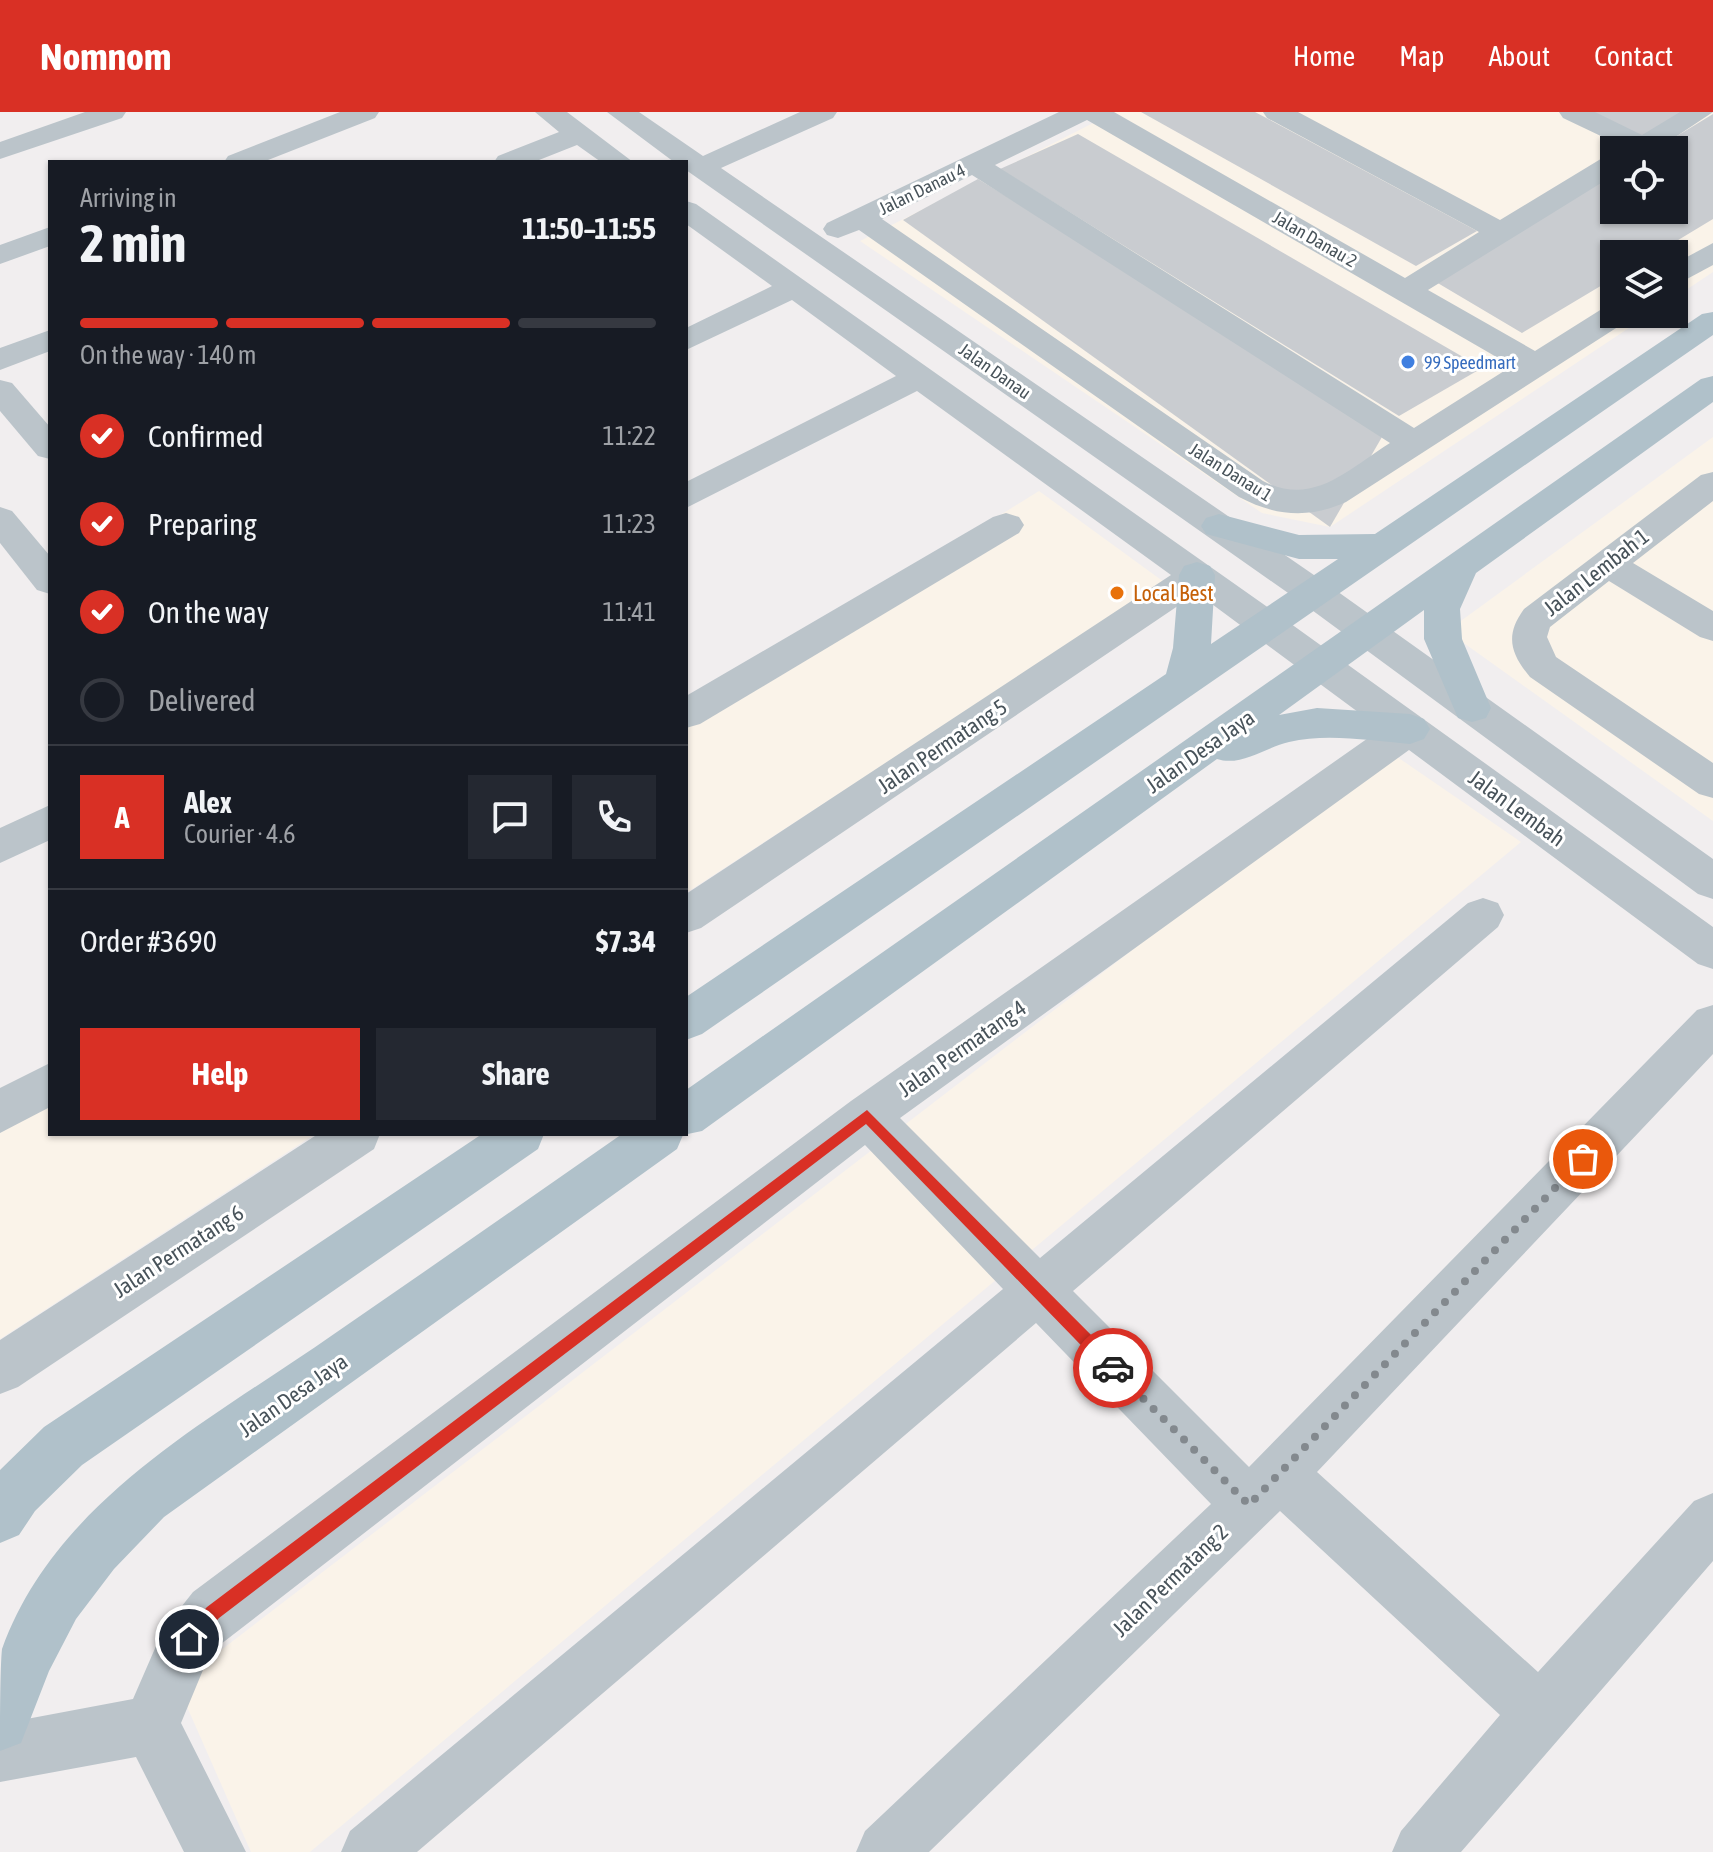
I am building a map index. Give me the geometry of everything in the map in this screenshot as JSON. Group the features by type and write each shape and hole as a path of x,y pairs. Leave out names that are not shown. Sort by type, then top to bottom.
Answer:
{"main road":[{"path":"688,1020 1713,321"},
{"name":"Jalan Desa Jaya","path":"688,1115 1713,386"},
{"path":"1219,526 1299,547 1383,546"},
{"path":"1461,565 1442,609 1443,639 1472,708"},
{"path":"1183,682 1192,648 1197,575"},
{"path":"1191,757 1283,728 1317,723 1410,729"},
{"path":"0,1516 16,1492 63,1446 518,1136"},
{"name":"Jalan Desa Jaya","path":"0,1722 29,1652 65,1585 105,1537 145,1498 641,1139"}],"street":[{"path":"0,151 112,112"},
{"path":"243,160 365,112"},
{"path":"549,112 616,160"},
{"name":"Jalan Danau","path":"622,112 1367,632"},
{"path":"701,167 823,112"},
{"name":"Jalan Danau 4","path":"763,265 1081,112"},
{"name":"Jalan Danau 2","path":"1094,112 1535,365"},
{"path":"1277,112 1501,232"},
{"path":"1573,112 1618,136"},
{"path":"1660,136 1699,112"},
{"path":"513,160 580,134"},
{"path":"974,164 1414,443"},
{"path":"1405,291 1600,172"},
{"path":"688,211 1322,664"},
{"name":"Jalan Danau 1","path":"861,218 1263,496 1296,504 1323,500 1600,324"},
{"path":"0,255 48,237"},
{"path":"1688,268 1713,252"},
{"path":"688,339 794,287"},
{"path":"0,360 48,341"},
{"path":"688,495 919,377"},
{"path":"0,390 48,446"},
{"name":"Jalan Lembah 1","path":"1713,483 1606,563 1529,627 1527,639 1532,654 1543,667 1713,783"},
{"path":"0,519 48,579"},
{"path":"688,713 1006,525"},
{"path":"1606,563 1713,628"},
{"name":"Jalan Permatang 5","path":"688,915 1197,575"},
{"path":"1367,632 1713,882"},
{"name":"Jalan Lembah","path":"1322,664 1713,951"},
{"name":"Jalan Permatang 4","path":"151,1725 180,1654 200,1624 213,1612 867,1116 1410,729"},
{"path":"0,847 48,822"},
{"path":"371,1852 1483,915"},
{"name":"Jalan Permatang 2","path":"886,1852 1264,1489 1713,1024"},
{"path":"0,1112 48,1084"},
{"path":"867,1116 1036,1291 1264,1489 1540,1713"},
{"name":"Jalan Permatang 6","path":"0,1369 354,1136"},
{"path":"1422,1852 1540,1713 1713,1520"},
{"path":"0,1753 151,1725 216,1852"}],"shaded area":[{"path":"1115,112 1713,112 1713,272 1688,289 1688,240 1600,240 1600,328 1629,328 1330,527 1262,513 860,241"},
{"path":"1713,437 1713,821 1447,631"},
{"path":"1039,491 1164,582 688,892 688,708"},
{"path":"1390,752 1521,842 310,1852 251,1852 177,1684"},
{"path":"48,1103 48,1136 312,1136 0,1339 0,1133"}],"building":[{"path":"1141,112 1255,112 1477,231 1416,266"},
{"path":"1584,112 1695,112 1657,136 1634,136"},
{"path":"1713,114 1713,219 1678,240 1600,240 1600,286 1522,333 1436,282 1600,182 1600,224 1688,224 1688,136 1677,136"},
{"path":"1078,134 1482,368 1399,416 1000,169"},
{"path":"978,179 1386,430 1330,527 903,220"}],"way so far":[{"path":"1113,1368 1249,1505 1583,1159"}],"place":[{"name":"99 Speedmart","path":"1408,362"},
{"name":"Local Best","path":"1117,593"}],"route":[{"path":"189,1639 213,1612 867,1116 1113,1368"}]}
